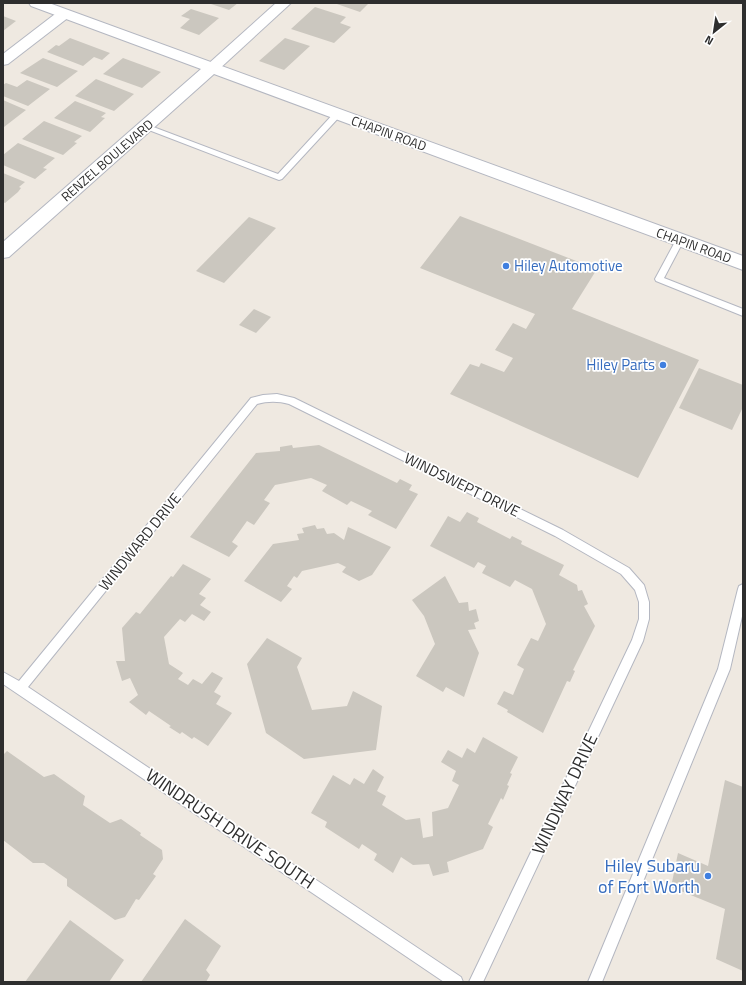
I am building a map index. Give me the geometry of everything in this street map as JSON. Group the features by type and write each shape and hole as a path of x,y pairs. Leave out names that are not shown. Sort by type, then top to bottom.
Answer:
{"street":[{"name":"CHAPIN ROAD","path":"36,3 743,263"},
{"path":"212,68 284,3"},
{"path":"3,61 64,14"},
{"name":"RENZEL BOULEVARD","path":"3,252 212,68"}],"lane":[{"path":"145,127 279,177 338,114"},
{"path":"680,240 659,279 743,313"},
{"name":"WINDSWEPT DRIVE","path":"261,398 276,396 291,401 559,532 625,571 640,588 644,602"},
{"name":"WINDWARD DRIVE","path":"20,689 254,401 261,398"},
{"path":"595,982 724,669 743,589"},
{"name":"WINDWAY DRIVE","path":"476,982 637,641 644,619 644,602"},
{"name":"WINDRUSH DRIVE SOUTH","path":"3,677 456,982"}],"building":[{"path":"208,3 238,3 229,10"},
{"path":"334,3 365,3 368,4 360,12"},
{"path":"315,7 346,17 340,23 351,27 334,43 291,29"},
{"path":"191,9 219,18 199,35 180,28 190,19 181,16"},
{"path":"3,16 16,21 3,31"},
{"path":"70,38 110,53 102,60 94,57 83,66 47,52 56,45 59,46"},
{"path":"285,38 310,46 284,70 259,61"},
{"path":"43,58 78,71 57,87 20,73"},
{"path":"123,58 161,72 142,88 103,74"},
{"path":"96,79 134,94 114,111 75,96"},
{"path":"27,80 50,89 28,106 3,96 3,85 6,83 17,87"},
{"path":"3,100 26,110 4,127 3,127"},
{"path":"75,101 106,113 101,117 105,118 90,132 54,118"},
{"path":"44,121 82,136 74,142 77,143 63,155 22,139"},
{"path":"18,143 55,158 43,168 47,169 35,179 3,165 3,155"},
{"path":"3,173 25,182 19,187 21,188 18,192 5,203 3,202"},
{"path":"460,216 597,269 572,309 699,360 638,478 450,394 470,364 479,367 481,363 504,372 513,358 495,350 513,323 526,329 535,314 420,268"},
{"path":"249,217 276,228 224,283 196,271"},
{"path":"254,309 271,317 256,333 239,325"},
{"path":"699,368 743,385 743,407 732,430 679,408"},
{"path":"292,445 293,448 319,445 397,483 400,479 412,485 409,490 418,494 396,529 368,515 372,511 351,501 347,505 322,491 327,485 311,478 275,485 264,500 270,503 254,525 247,521 232,542 238,546 229,557 190,537 256,453 280,451 280,447"},
{"path":"467,512 479,518 477,522 510,539 512,536 522,541 521,544 564,565 559,575 577,585 578,591 582,590 588,604 584,606 595,626 573,670 575,671 570,682 567,681 543,733 507,712 508,710 497,704 504,691 513,695 524,669 517,665 531,638 538,641 546,624 532,589 515,580 510,587 482,573 486,566 478,562 474,568 430,546 448,516 460,522"},
{"path":"315,525 317,529 324,528 327,534 334,533 344,540 348,527 391,547 372,575 359,581 342,572 346,567 338,563 302,571 297,578 294,576 287,586 292,589 281,602 244,581 273,544 299,540 297,534 304,533 302,528"},
{"path":"183,564 211,579 199,594 206,598 200,605 211,612 204,621 192,614 185,622 180,619 164,637 169,664 183,673 178,679 188,685 193,679 202,684 212,672 223,678 214,692 221,696 216,704 232,713 208,746 194,737 192,739 182,732 180,734 149,711 146,715 129,702 138,695 130,678 122,681 116,661 125,661 122,628 136,612 140,614 171,576 173,577"},
{"path":"445,576 459,603 468,602 469,611 476,609 479,621 474,623 476,629 468,630 479,653 464,697 446,687 443,692 416,676 435,644 424,616 412,600"},
{"path":"267,638 302,658 297,667 312,710 347,706 353,691 382,706 376,750 304,759 266,733 247,664"},
{"path":"483,737 518,757 510,773 512,774 507,785 509,786 503,800 501,798 488,824 493,827 483,849 447,862 449,872 433,876 429,864 413,865 401,857 393,873 374,860 377,854 362,844 359,849 325,827 327,822 311,813 333,775 350,785 354,778 364,784 373,769 384,777 377,791 386,796 382,805 406,820 420,818 423,838 433,836 432,812 448,808 459,785 452,781 456,771 441,762 448,750 462,758 467,748 475,753"},
{"path":"7,751 44,777 54,774 85,796 83,805 110,823 121,819 141,833 140,835 162,850 163,859 153,874 156,876 139,900 136,899 125,917 115,920 67,886 67,879 44,863 33,863 3,840 3,755"},
{"name":"Hiley Subaru of Fort Worth","path":"725,780 743,787 743,971 716,959 725,909 671,887 678,853 708,866"},
{"path":"185,919 221,946 206,970 210,975 206,982 141,982"},
{"path":"70,920 124,960 109,982 25,982"}],"place":[{"name":"Hiley Automotive","path":"506,266"},
{"name":"Hiley Parts","path":"663,365"},
{"name":"Hiley Subaru of Fort Worth","path":"708,876"}]}
